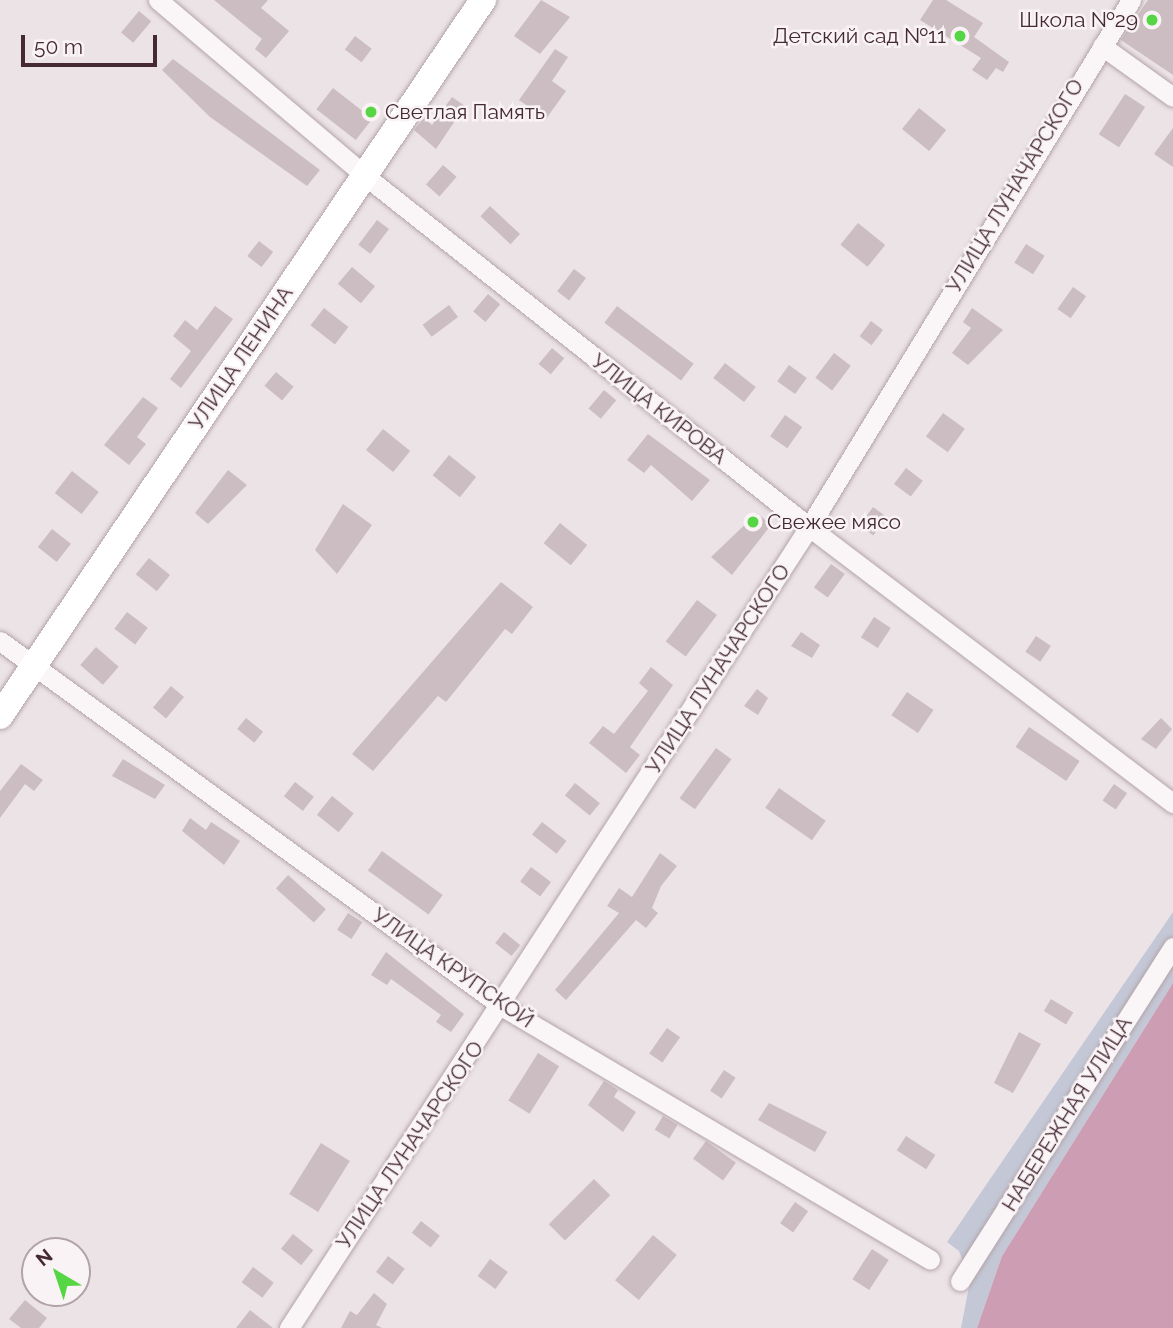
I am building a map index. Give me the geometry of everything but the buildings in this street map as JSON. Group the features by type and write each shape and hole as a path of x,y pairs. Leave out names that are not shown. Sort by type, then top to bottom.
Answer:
{"street":[{"name":"УЛИЦА КИРОВА","path":"158,0 364,176 809,527 1173,803"},
{"name":"УЛИЦА ЛЕНИНА","path":"0,716 483,0"},
{"name":"УЛИЦА ЛУНАЧАРСКОГО","path":"289,1328 503,1007 809,527 1132,0"},
{"path":"1102,46 1173,97"},
{"name":"УЛИЦА КРУПСКОЙ","path":"0,641 503,1007 930,1259"},
{"name":"НАБЕРЕЖНАЯ УЛИЦА","path":"960,1281 1173,947"}],"shaded area":[{"path":"1173,912 1173,983 1002,1256 977,1328 961,1328 970,1281 959,1251 947,1242"},
{"path":"1173,983 1173,1328 977,1328 1002,1256"}],"place":[{"name":"Школа №29","path":"1152,20"},
{"name":"Детский сад №11","path":"960,36"},
{"name":"Светлая Память","path":"371,112"},
{"name":"Свежее мясо","path":"753,522"}]}
